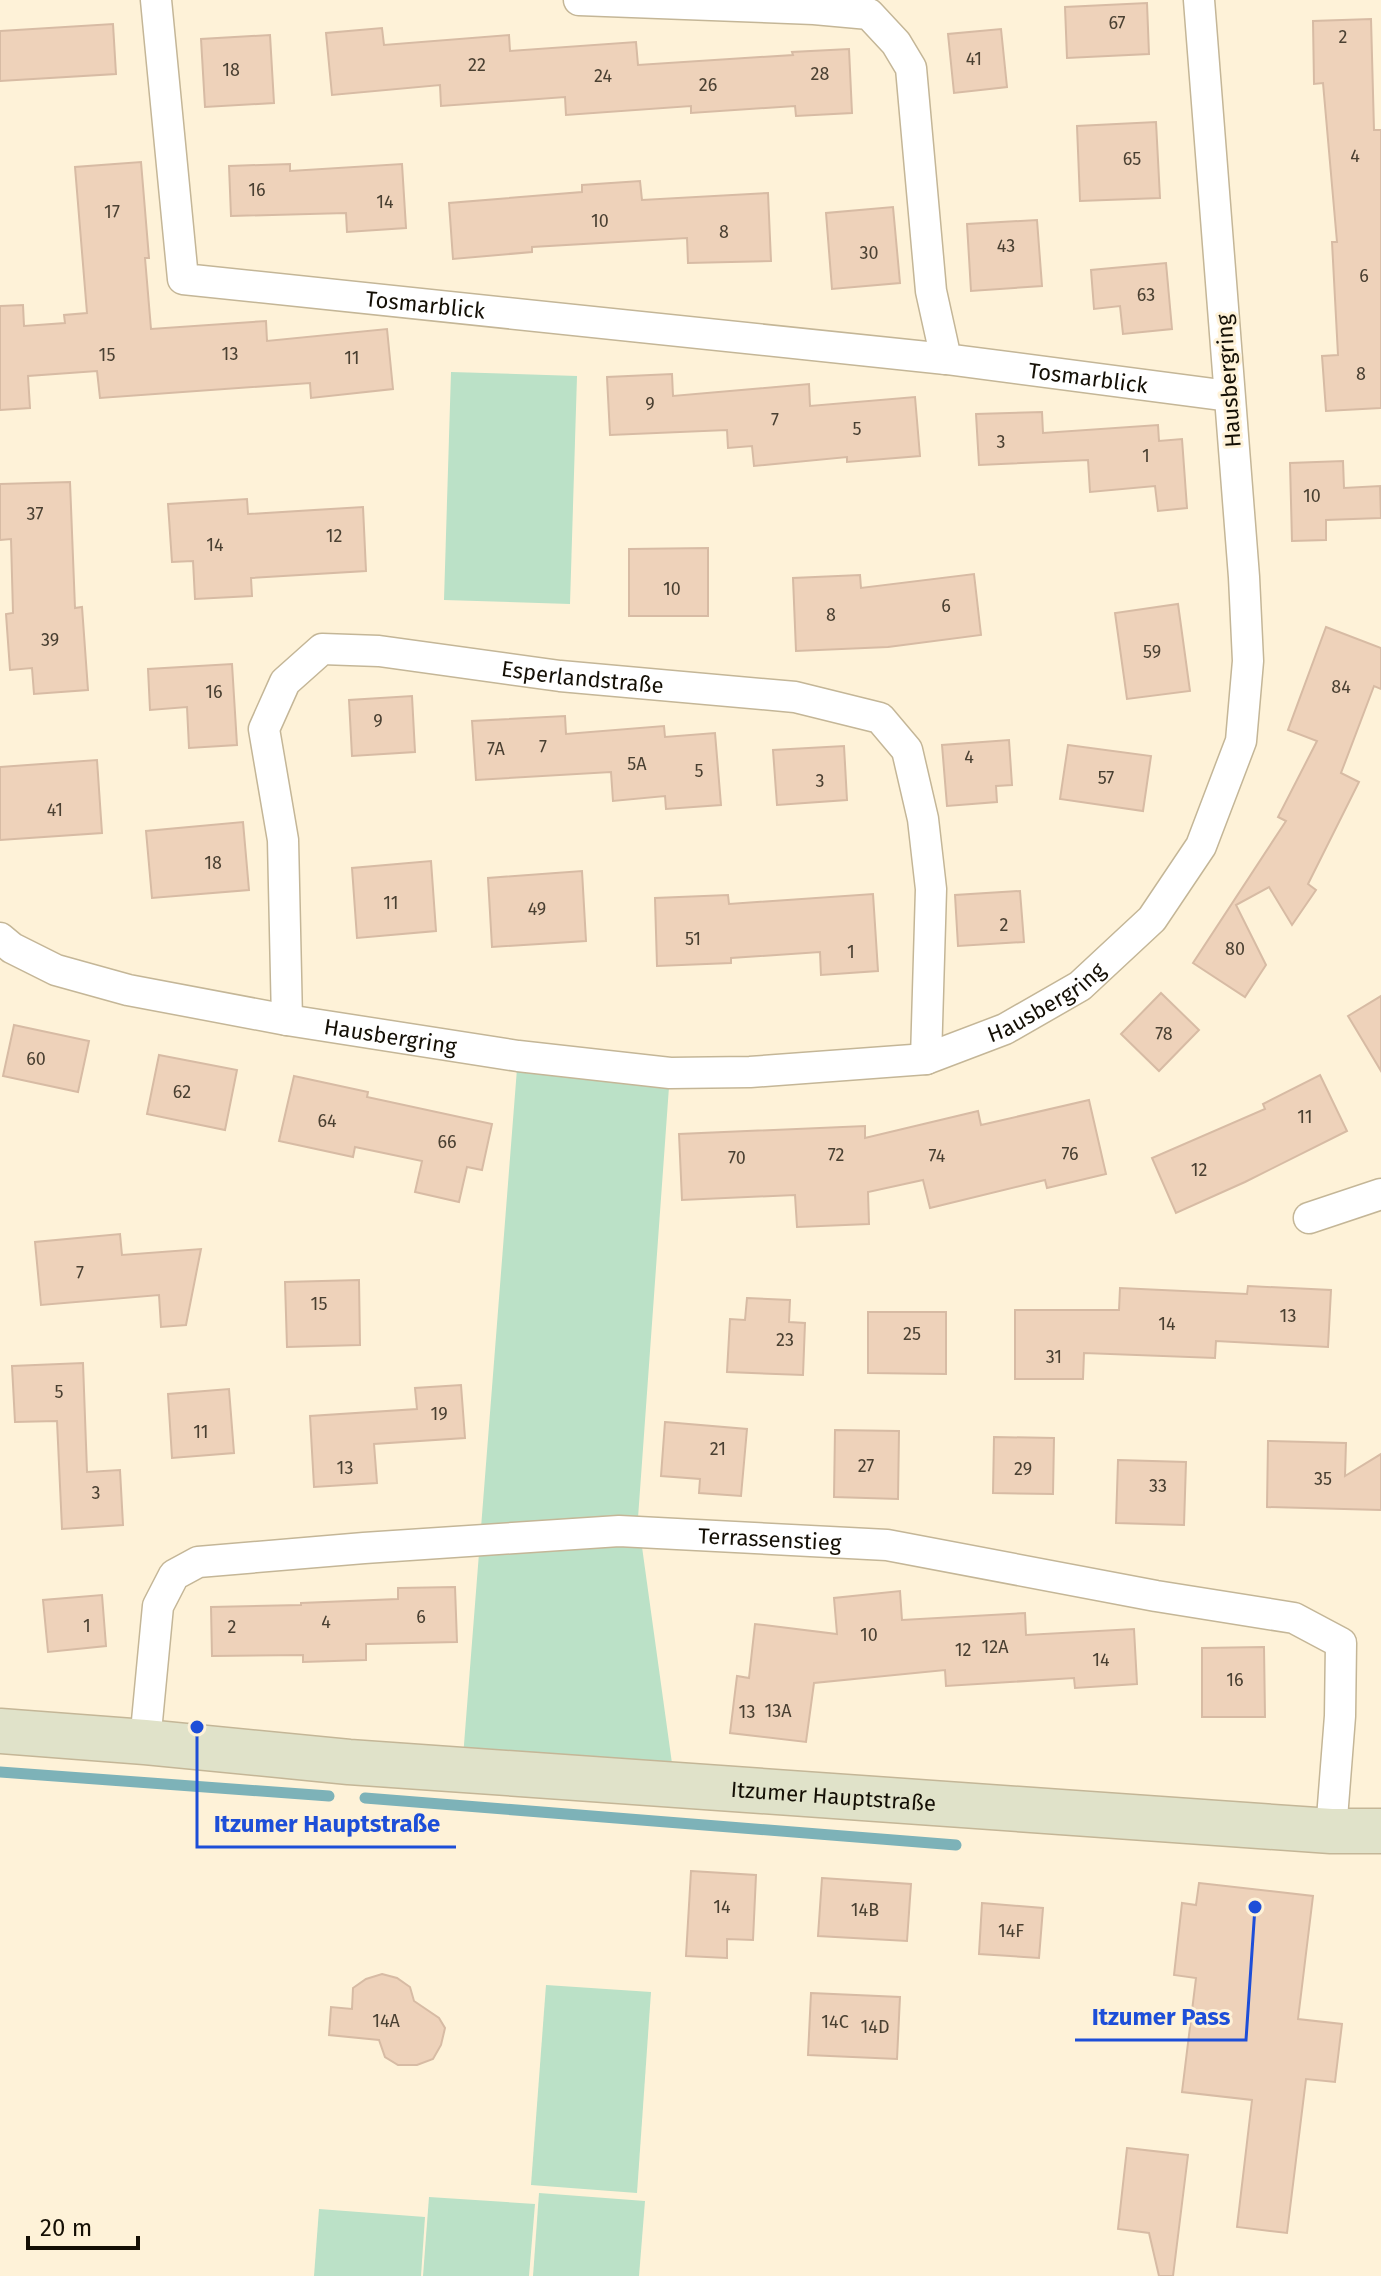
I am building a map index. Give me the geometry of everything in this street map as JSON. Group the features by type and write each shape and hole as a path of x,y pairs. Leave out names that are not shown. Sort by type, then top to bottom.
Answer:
{"main road":[{"name":"Itzumer Hauptstraße","path":"0,1731 349,1762 1331,1831 1381,1831"}],"street":[{"name":"Tosmarblick","path":"156,0 183,279 946,359 1229,396"},
{"path":"579,0 869,14 896,43 911,68 931,291 946,359"},
{"name":"Hausbergring","path":"0,938 12,948 56,970 113,986 287,1020 518,1056 670,1073 750,1072 926,1059 1005,1029 1080,986 1152,919 1201,846 1241,741 1248,661 1244,577 1199,0"},
{"name":"Esperlandstraße","path":"287,1020 283,840 264,729 285,682 322,649 379,651 560,676 795,697 880,718 907,750 923,819 931,889 926,1059"},
{"path":"1309,1218 1381,1194"},
{"name":"Terrassenstieg","path":"145,1742 158,1606 174,1575 198,1562 619,1531 887,1545 1156,1596 1294,1618 1341,1643 1340,1716 1331,1831"}],"green space":[{"path":"451,372 577,376 570,604 444,600"},
{"path":"518,1056 670,1073 638,1518 675,1785 462,1770"},
{"path":"546,1985 651,1992 637,2193 531,2185"},
{"path":"539,2193 645,2201 639,2276 533,2276"},
{"path":"429,2197 535,2204 529,2276 423,2276"},
{"path":"319,2209 425,2217 421,2276 314,2276"}],"building":[{"path":"1147,3 1149,54 1067,58 1065,7"},
{"path":"1371,19 1374,130 1381,130 1381,408 1326,411 1322,356 1338,355 1332,242 1337,242 1323,83 1314,84 1313,21"},
{"path":"113,24 116,74 0,81 0,31"},
{"path":"382,28 384,45 509,35 510,51 636,42 638,65 849,49 852,113 796,116 795,106 691,113 691,106 566,115 565,97 441,106 440,85 332,95 326,33"},
{"path":"1001,29 1007,87 954,93 948,34"},
{"path":"270,35 274,103 205,107 201,39"},
{"path":"1156,122 1160,198 1080,201 1077,126"},
{"path":"141,162 151,329 266,321 267,341 387,329 393,389 311,398 310,383 100,398 97,371 28,376 30,408 0,410 0,306 23,305 24,326 65,323 64,315 87,313 75,167"},
{"path":"290,164 290,171 402,164 406,228 347,232 346,213 231,216 229,166"},
{"path":"640,181 642,200 768,193 771,261 688,263 687,238 532,247 532,252 453,259 449,203 582,192 582,185"},
{"path":"893,207 900,283 832,289 826,213"},
{"path":"1037,220 1042,286 971,291 967,224"},
{"path":"1166,263 1172,329 1123,334 1120,306 1094,309 1091,270"},
{"path":"672,374 673,396 809,384 810,406 915,397 920,456 847,462 847,457 754,466 752,446 728,448 727,430 610,435 607,377"},
{"path":"1042,412 1043,433 1158,425 1159,441 1182,439 1187,508 1158,511 1155,486 1090,492 1088,460 979,465 976,414"},
{"path":"1343,461 1344,488 1380,486 1381,518 1326,520 1326,540 1292,541 1290,463"},
{"path":"70,482 75,608 82,607 88,690 34,694 32,668 10,670 6,614 13,613 11,539 0,540 0,484"},
{"path":"247,499 248,514 363,507 366,571 251,578 252,596 195,599 193,561 172,562 168,504"},
{"path":"708,548 708,616 629,616 629,549"},
{"path":"974,574 981,635 888,647 796,651 793,578 860,575 861,588"},
{"path":"1178,604 1190,691 1127,699 1115,613"},
{"path":"1326,627 1381,648 1381,689 1374,686 1341,773 1359,782 1308,884 1316,890 1292,925 1269,887 1236,905 1266,965 1245,997 1193,963 1286,821 1278,817 1317,741 1288,730"},
{"path":"232,664 237,745 189,748 187,707 150,710 148,669"},
{"path":"412,696 415,752 352,756 349,700"},
{"path":"565,716 566,734 664,726 665,737 715,733 721,805 666,809 665,796 613,801 611,772 476,780 472,721"},
{"path":"1009,740 1012,785 996,786 997,802 947,806 942,745"},
{"path":"1068,745 1151,756 1143,811 1060,799"},
{"path":"844,746 847,800 777,805 773,750"},
{"path":"97,760 102,833 0,840 0,767"},
{"path":"243,822 249,890 152,898 146,831"},
{"path":"431,861 436,931 357,938 352,868"},
{"path":"582,871 586,941 492,947 488,878"},
{"path":"1020,891 1024,942 958,946 955,895"},
{"path":"873,894 878,971 821,975 820,952 731,958 731,963 657,966 655,898 728,895 729,904"},
{"path":"1161,993 1199,1030 1159,1071 1121,1034"},
{"path":"1381,996 1381,1071 1348,1016"},
{"path":"14,1025 89,1041 78,1092 3,1076"},
{"path":"159,1055 237,1070 225,1130 147,1114"},
{"path":"1320,1075 1347,1131 1176,1213 1152,1158 1265,1109 1263,1104"},
{"path":"294,1076 368,1092 367,1097 492,1124 482,1170 467,1167 459,1202 415,1192 422,1161 355,1147 353,1157 279,1141"},
{"path":"1089,1100 1106,1174 1047,1188 1045,1180 930,1208 923,1180 868,1192 869,1224 797,1227 795,1195 682,1200 679,1134 865,1126 865,1138 978,1111 981,1125"},
{"path":"120,1234 122,1255 201,1249 186,1325 161,1327 159,1295 41,1305 35,1242"},
{"path":"359,1280 360,1345 287,1347 285,1282"},
{"path":"1248,1286 1331,1290 1328,1347 1216,1341 1215,1358 1084,1353 1083,1379 1015,1379 1015,1310 1119,1310 1120,1288 1247,1294"},
{"path":"747,1298 790,1300 789,1322 805,1323 803,1375 727,1372 730,1319 745,1320"},
{"path":"868,1312 946,1312 946,1374 868,1373"},
{"path":"83,1363 87,1472 120,1470 123,1525 62,1529 57,1421 15,1422 12,1366"},
{"path":"461,1385 465,1438 374,1444 377,1483 314,1487 310,1416 417,1409 415,1388"},
{"path":"229,1389 234,1453 172,1458 168,1394"},
{"path":"665,1422 747,1429 741,1496 699,1493 700,1479 661,1476"},
{"path":"835,1430 899,1431 898,1499 834,1497"},
{"path":"994,1437 1054,1438 1053,1494 993,1493"},
{"path":"1268,1441 1346,1443 1345,1476 1381,1454 1381,1510 1267,1507"},
{"path":"1118,1460 1186,1462 1184,1525 1116,1523"},
{"path":"455,1587 457,1642 366,1644 366,1660 303,1662 303,1655 212,1656 211,1607 398,1599 398,1588"},
{"path":"900,1591 902,1620 1025,1613 1026,1635 1134,1629 1137,1684 1075,1688 1074,1678 946,1686 945,1670 814,1683 806,1742 730,1733 737,1676 749,1678 755,1624 837,1634 834,1598"},
{"path":"102,1595 106,1646 48,1652 43,1600"},
{"path":"1264,1647 1265,1717 1202,1717 1202,1648"},
{"path":"691,1871 756,1875 753,1940 727,1939 727,1958 686,1956"},
{"path":"822,1878 911,1884 907,1941 818,1936"},
{"path":"1199,1883 1313,1896 1298,2019 1342,2024 1335,2082 1306,2079 1287,2233 1237,2227 1252,2100 1182,2092 1196,1978 1174,1975 1182,1903 1196,1905"},
{"path":"982,1903 1043,1908 1039,1958 979,1954"},
{"path":"382,1974 397,1978 410,1987 414,2001 439,2018 445,2028 441,2045 433,2059 417,2065 398,2065 385,2057 379,2040 329,2035 331,2007 352,2009 353,1988 366,1979"},
{"path":"811,1993 900,1997 897,2059 808,2055"},
{"path":"1127,2148 1188,2155 1173,2276 1159,2276 1149,2233 1118,2229"}],"waterway":[{"path":"0,1772 329,1796"},
{"path":"365,1798 956,1845"}],"place":[{"name":"Itzumer Hauptstraße","path":"197,1727"},
{"name":"Itzumer Pass","path":"1255,1907"}]}
